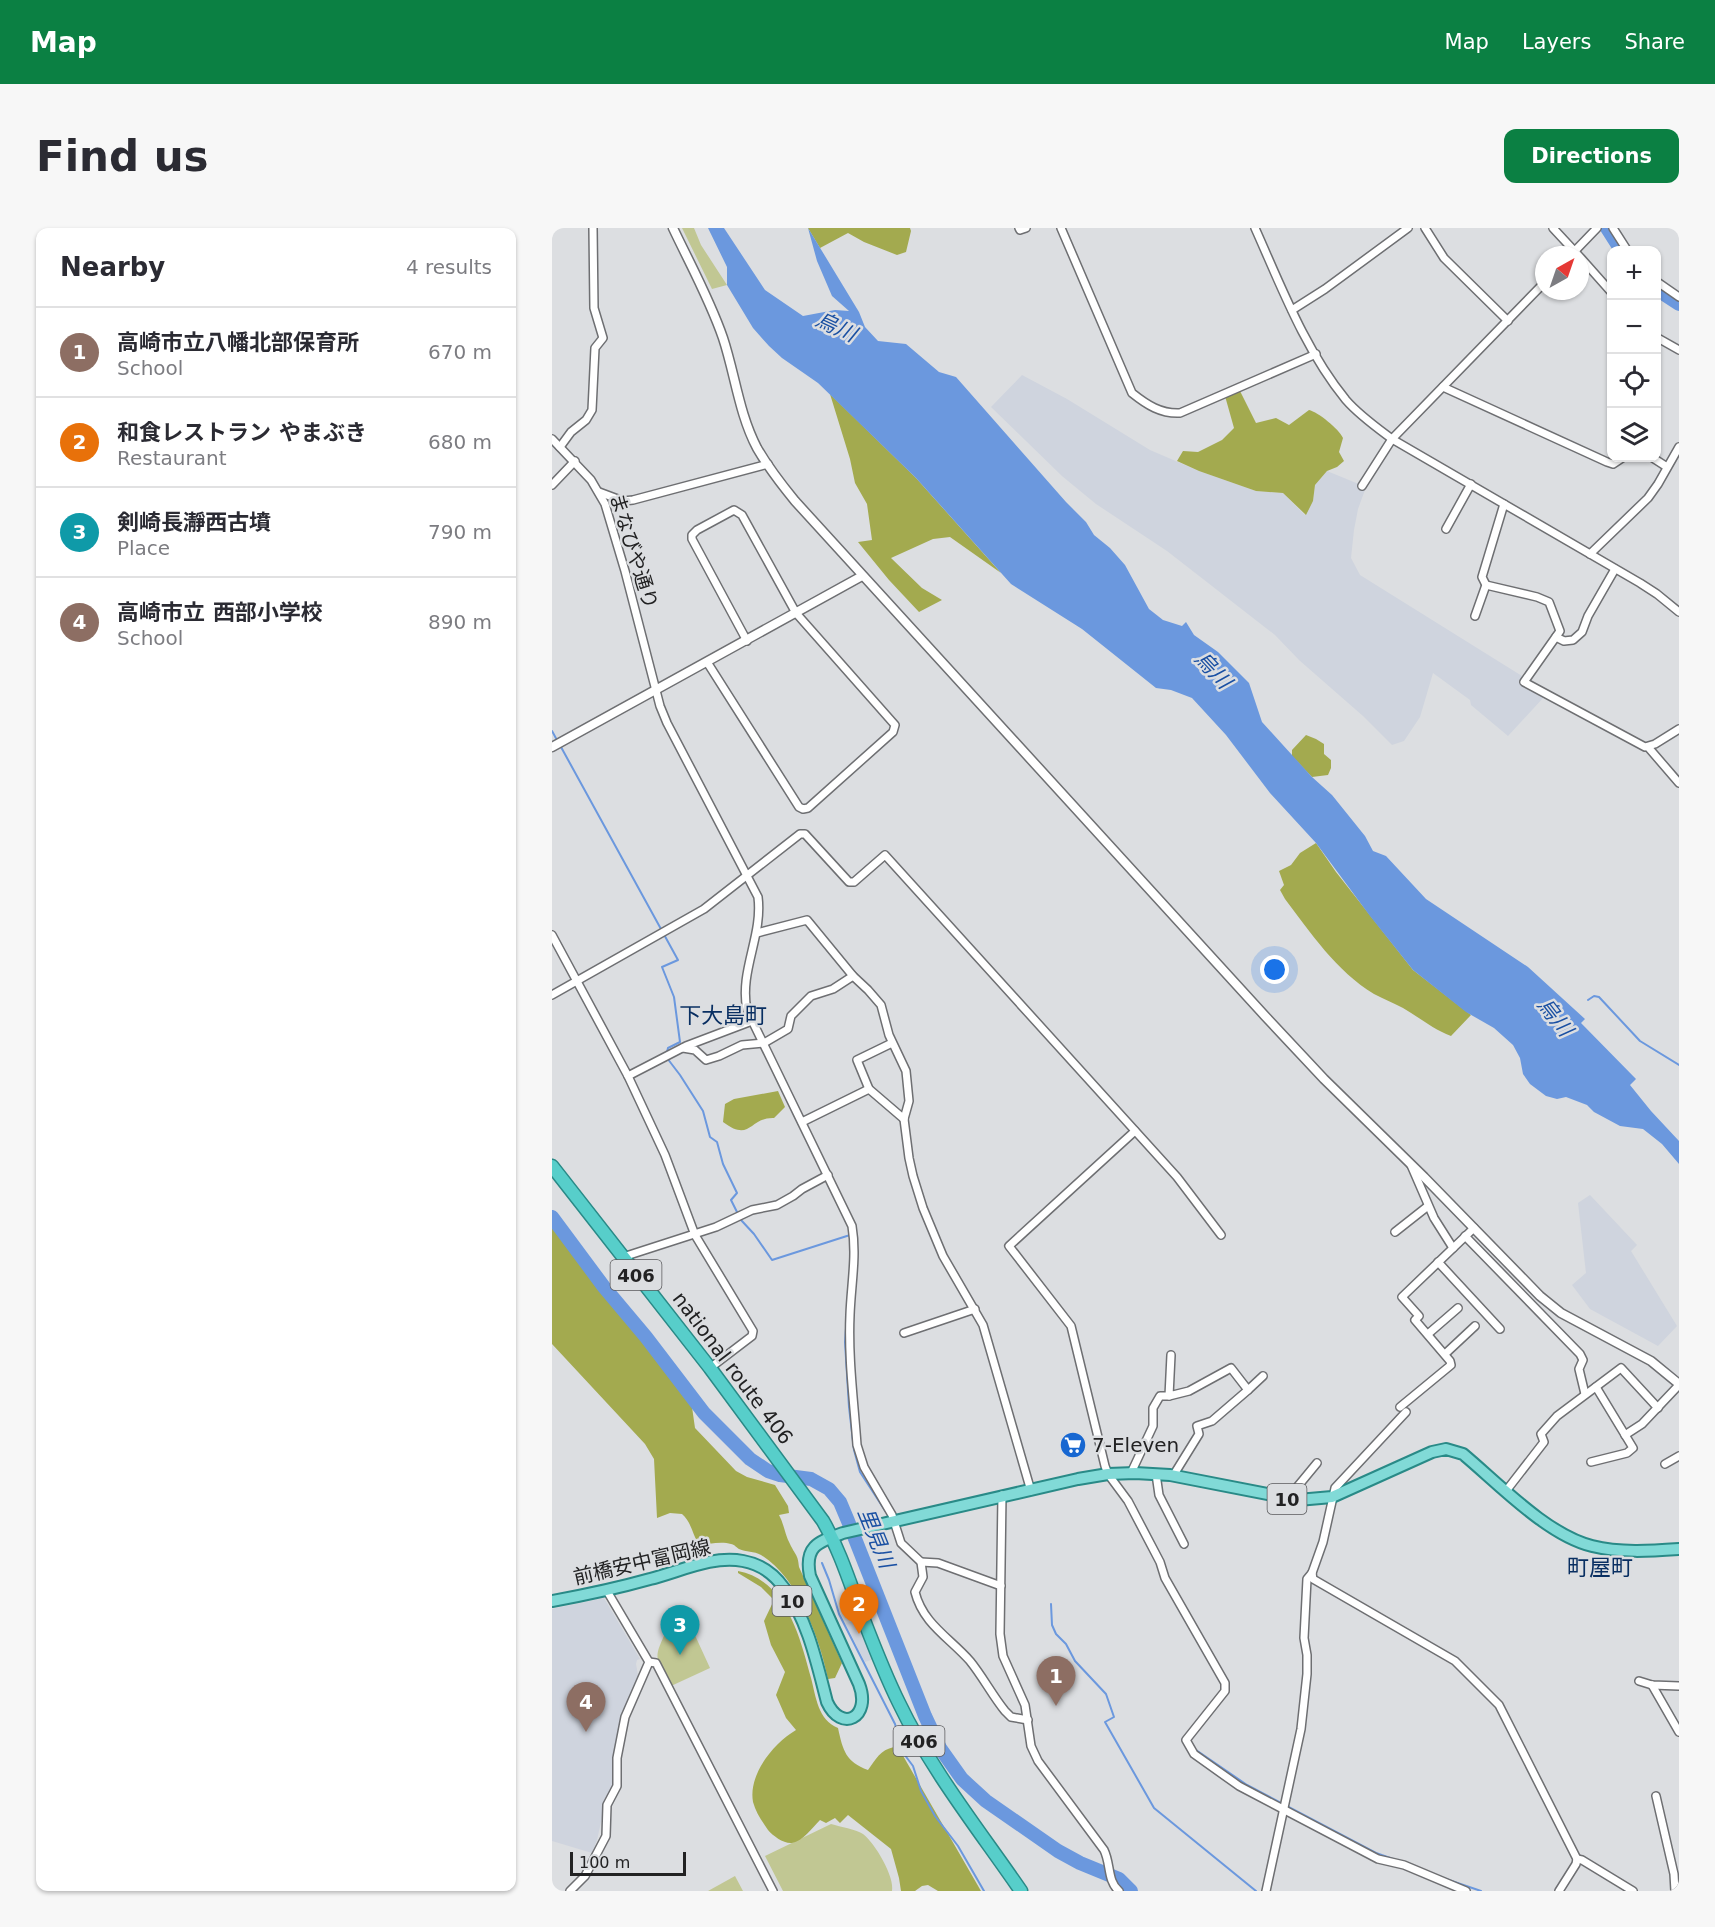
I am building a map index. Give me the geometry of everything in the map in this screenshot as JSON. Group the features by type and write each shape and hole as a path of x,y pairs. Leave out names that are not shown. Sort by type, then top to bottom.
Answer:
{"highway":[{"name":"national route 406","path":"552,1166 710,1368 796,1483 832,1537"},
{"name":"406","path":"832,1537 870,1636 910,1724 929,1757 1022,1891"}],"main road":[{"name":"10","path":"894,1521 1108,1474 1173,1476 1290,1500 1332,1497 1431,1452 1446,1449 1462,1454 1551,1528 1581,1543 1613,1550 1679,1549"},
{"name":"前橋安中富岡線","path":"552,1601 607,1591 709,1562 741,1561 758,1565 772,1574 796,1606 806,1630 827,1702 831,1711 845,1719 855,1716 861,1709 862,1691 810,1576 807,1562 809,1553 814,1546 845,1532 894,1521"}],"street":[{"path":"555,445 586,420 592,410 595,348 603,338 594,308 592,228"},
{"path":"673,228 723,338 744,415 757,447 795,501 1272,1024 1523,1280 1547,1302 1576,1322 1651,1361 1679,1385 1642,1424 1625,1435"},
{"path":"1018,228 1020,231 1026,228"},
{"path":"1061,228 1132,393 1148,405 1169,413 1180,412 1316,354"},
{"path":"1255,228 1292,310 1316,354 1347,401 1375,427 1657,594 1679,612"},
{"path":"1292,310 1325,289 1408,228"},
{"path":"1425,228 1444,258 1508,321"},
{"path":"1553,228 1568,246"},
{"path":"1583,246 1597,228"},
{"path":"1613,228 1624,246"},
{"path":"1589,269 1607,289"},
{"path":"1661,284 1679,297"},
{"path":"1362,486 1392,439 1535,293"},
{"path":"1661,340 1679,350"},
{"path":"1443,387 1607,462"},
{"name":"まなびや通り","path":"555,445 575,461 599,492 615,535 667,723 758,897 757,933 744,985 747,1010 852,1226 855,1248 850,1316 857,1445 864,1467 894,1521 901,1543 921,1562"},
{"path":"1590,554 1648,498 1679,447"},
{"path":"552,485 575,461"},
{"path":"1659,462 1667,467"},
{"path":"599,492 623,501 633,500 768,464"},
{"path":"1446,529 1471,484"},
{"path":"1475,616 1486,585 1482,577 1503,504"},
{"path":"707,662 799,807 808,808 893,732 895,725 796,613 738,511 734,510 706,525 692,535 692,539 747,641"},
{"path":"1556,638 1573,640 1582,632 1588,616 1615,569"},
{"path":"552,747 862,576"},
{"path":"1486,585 1537,597 1548,602 1560,631 1524,682 1639,745 1648,747 1679,783"},
{"path":"1648,747 1679,729"},
{"path":"552,994 704,909 800,834 805,834 849,882 854,882 885,855 1177,1177 1221,1235"},
{"path":"757,933 807,920 852,976 881,1005 892,1043 903,1062 909,1084 909,1101 904,1119 909,1158 923,1208 943,1256 983,1325 1031,1491"},
{"path":"552,935 628,1076 665,1155 695,1235 753,1334 710,1368"},
{"path":"683,1047 695,1050 706,1060 742,1045 764,1043 788,1029 791,1016 812,996 833,989 852,976"},
{"path":"628,1076 683,1047 752,1021"},
{"path":"892,1043 857,1060 869,1089 904,1119"},
{"path":"802,1122 869,1089"},
{"path":"1135,1131 1009,1246 1071,1326 1108,1474 1128,1501 1160,1562 1165,1578 1225,1683 1225,1691 1186,1740 1192,1752 1239,1786 1378,1859 1404,1865 1466,1891"},
{"path":"1410,1163 1434,1218 1453,1248"},
{"path":"622,1257 695,1235 752,1210 777,1205 828,1175"},
{"path":"1395,1232 1428,1206"},
{"path":"1266,1891 1301,1729 1307,1674 1304,1638 1307,1579 1312,1573 1329,1523 1332,1497 1335,1488 1403,1409 1451,1365 1445,1354 1416,1320 1419,1316 1402,1297 1474,1228"},
{"path":"1465,1236 1580,1354 1583,1359 1579,1369 1585,1394"},
{"path":"1438,1262 1500,1329"},
{"path":"1428,1335 1458,1308"},
{"path":"904,1333 975,1309"},
{"path":"1445,1354 1474,1326"},
{"path":"1169,1396 1171,1355"},
{"path":"1131,1473 1153,1425 1153,1408 1160,1396 1189,1391 1231,1368 1248,1390"},
{"path":"1506,1491 1544,1442 1541,1434 1557,1416 1622,1368 1658,1408"},
{"path":"1173,1476 1199,1434 1197,1426 1212,1421 1263,1376"},
{"path":"1591,1462 1627,1453 1633,1448 1596,1387"},
{"path":"1665,1464 1679,1456"},
{"path":"1290,1500 1317,1463"},
{"path":"1156,1474 1159,1495 1184,1544"},
{"path":"1002,1496 1000,1634 1003,1656 1025,1706 1031,1746 1038,1761 1104,1850 1111,1882 1119,1891"},
{"path":"1001,1586 938,1563 921,1562 922,1577 915,1592 927,1618 970,1661 1005,1711 1011,1717 1028,1720"},
{"path":"1312,1573 1313,1579 1455,1662 1499,1705 1577,1859 1559,1891"},
{"path":"607,1591 649,1662"},
{"path":"570,1891 585,1876 606,1836 607,1805 617,1786 617,1758 625,1717 649,1662"},
{"path":"649,1662 656,1663 773,1891"},
{"path":"1639,1681 1652,1685 1679,1686"},
{"path":"1652,1685 1679,1732"},
{"path":"1656,1796 1674,1874 1675,1891"},
{"path":"1577,1859 1633,1891"}],"shaded area":[{"path":"1022,375 1067,399 1150,450 1199,471 1256,491 1283,493 1305,515 1313,501 1315,485 1327,471 1366,487 1358,509 1351,558 1360,575 1522,676 1519,682 1544,697 1508,736 1471,705 1470,700 1433,673 1420,717 1404,741 1392,745 1275,635 1167,551 1096,504 1062,476 991,407"},
{"path":"1590,1195 1637,1245 1631,1251 1677,1326 1658,1346 1590,1309 1572,1285 1586,1273 1578,1203"},
{"path":"604,1598 640,1659 636,1664 639,1681 623,1712 614,1785 605,1804 592,1853 552,1841 552,1609"},
{"path":"860,1620 877,1658 865,1662 845,1623"}],"green space":[{"path":"682,228 694,228 701,245 727,285 712,289"},
{"path":"808,228 910,228 911,231 906,252 897,255 848,233 820,248"},
{"path":"1240,391 1256,423 1276,418 1289,425 1309,410 1328,421 1343,438 1339,452 1344,461 1327,471 1315,485 1313,501 1306,515 1283,493 1256,491 1177,461 1183,451 1198,452 1222,440 1234,428 1225,396"},
{"path":"830,394 916,478 1001,573 950,537 933,539 891,558 922,588 942,600 919,612 858,542 872,540 867,504 855,483"},
{"path":"1306,735 1324,744 1324,754 1331,760 1328,775 1312,777 1292,756 1292,750"},
{"path":"1316,843 1413,970 1471,1015 1451,1036 1360,985 1325,951 1285,899 1280,890 1284,885 1279,871 1291,865 1300,853"},
{"path":"778,1091 785,1107 774,1118 759,1121 745,1130 732,1128 723,1122 725,1104 734,1099"},
{"path":"552,1226 627,1313 652,1347 692,1407 695,1428 736,1471 747,1477 775,1485 788,1506 789,1513 779,1515 787,1537 842,1663 835,1678 828,1679 813,1628 805,1611 786,1578 774,1565 761,1555 739,1549 732,1544 699,1545 688,1521 682,1514 670,1513 657,1518 654,1459 645,1444 552,1344"},
{"path":"738,1571 768,1586 788,1613 802,1645 819,1707 826,1719 838,1728 850,1759 868,1770 889,1748 894,1747 902,1754 981,1891 938,1891 928,1885 915,1891 901,1891 891,1849 848,1815 840,1823 835,1818 826,1823 820,1820 804,1837 792,1843 779,1839 768,1830 753,1802 755,1781 764,1760 771,1751 796,1730 786,1718 776,1695 785,1672 771,1645 764,1621 774,1600 761,1587"},
{"path":"688,1620 710,1668 671,1686 659,1662 658,1652 668,1627"},
{"path":"831,1824 856,1831 868,1838 887,1869 892,1891 783,1891 765,1856"},
{"path":"735,1876 743,1891 708,1891"}],"water":[{"name":"烏川","path":"708,228 724,228 765,290 803,316 835,310 849,311 832,296 817,261 808,228 859,312 865,327 878,341 906,344 939,372 956,377 1086,522 1094,535 1125,565 1149,609 1163,620 1182,626 1186,622 1194,635 1218,652 1249,683 1262,722 1312,777 1332,795 1365,836 1373,851 1386,856 1426,899 1528,967 1585,1019 1581,1023 1636,1079 1630,1085 1679,1141 1679,1164 1662,1144 1643,1129 1620,1126 1594,1112 1587,1105 1566,1097 1557,1099 1546,1096 1530,1084 1523,1074 1520,1058 1513,1045 1494,1028 1466,1012 1413,970 1316,843 1270,793 1226,735 1192,698 1171,690 1156,688 1082,629 1011,584 916,478 818,383 782,358 753,328 727,285 727,267"}],"waterway":[{"path":"1607,228 1618,246"},
{"path":"1661,292 1679,304"},
{"path":"552,731 558,742"},
{"path":"561,747 678,960 662,967 674,997 680,1042 668,1048 667,1052"},
{"path":"1588,1000 1594,996 1599,997 1640,1041 1679,1065"},
{"path":"667,1058 703,1111 710,1137 717,1142 723,1164 737,1193 731,1200 741,1220 772,1260 850,1235 850,1237"},
{"name":"里見川","path":"552,1217 604,1287 646,1337 704,1413 750,1459 768,1471 780,1475 811,1479 829,1489 840,1502 925,1716 940,1748 962,1779 986,1801 1058,1851 1119,1879 1131,1891"},
{"path":"847,1315 845,1342 854,1450 860,1472 886,1512"},
{"path":"822,1563 839,1614 895,1724 904,1754 913,1766 921,1791 935,1816 958,1846 984,1891"},
{"path":"1051,1604 1052,1625 1056,1634 1066,1644 1075,1661 1106,1694 1114,1717 1105,1722 1154,1808 1256,1891"},
{"path":"1196,1750 1247,1785 1376,1853 1393,1859"},
{"path":"1440,1877 1481,1891"}],"place":[{"name":"7-Eleven","path":"1073,1445"},
{"name":"和食レストラン やまぶき","path":"859,1634"},
{"name":"剣崎長瀞西古墳","path":"680,1655"},
{"name":"高崎市立八幡北部保育所","path":"1056,1706"},
{"name":"高崎市立 西部小学校","path":"586,1732"}],"district":[{"name":"下大島町","path":"723,1015"},
{"name":"町屋町","path":"1600,1567"}]}
